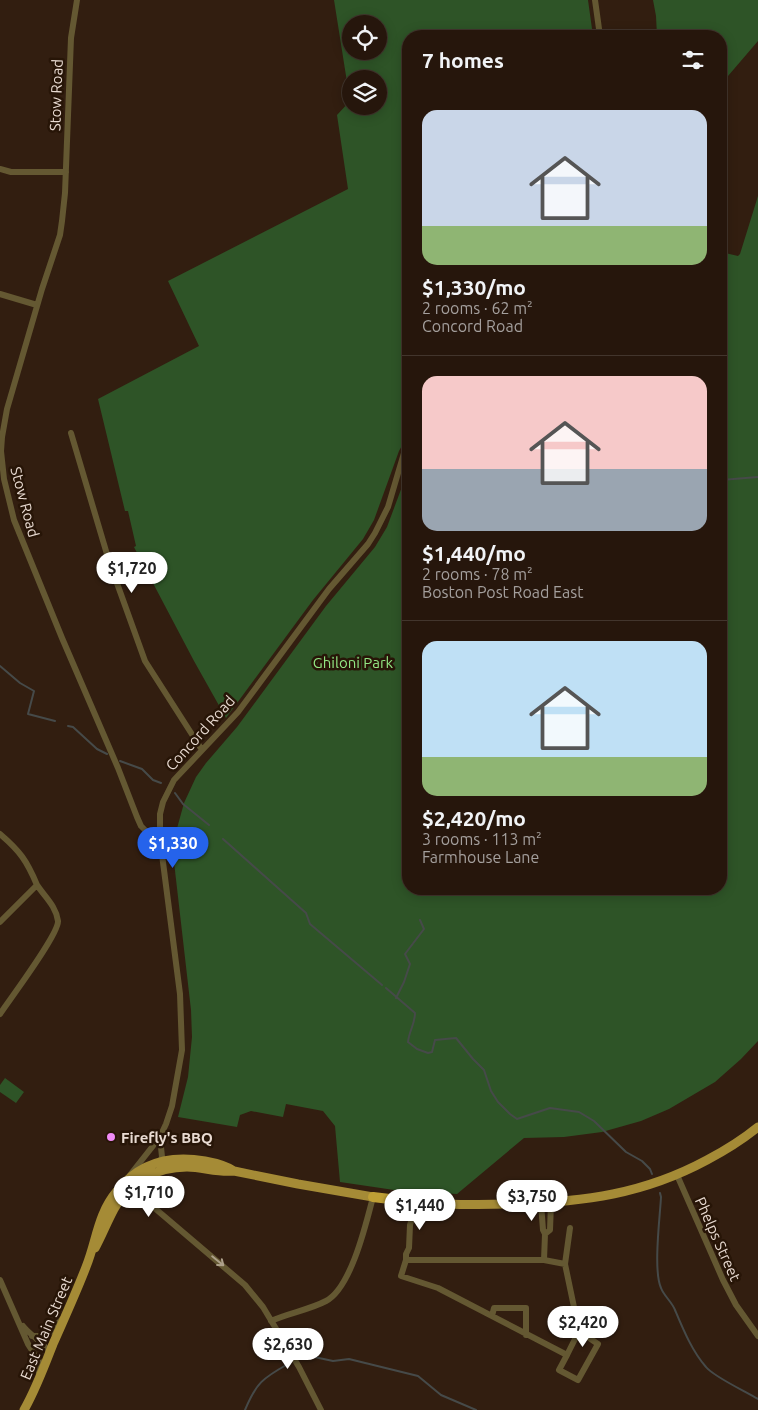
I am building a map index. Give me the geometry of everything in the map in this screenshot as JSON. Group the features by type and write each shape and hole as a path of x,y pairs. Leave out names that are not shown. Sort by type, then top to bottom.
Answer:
{"highway":[{"path":"373,1197 415,1202"}],"main road":[{"path":"415,1202 482,1205 542,1204 621,1193 648,1186 677,1175 736,1144 758,1127"},
{"path":"159,1166 234,1171 373,1197"},
{"name":"East Main Street","path":"91,1255 95,1233 110,1200 121,1186 138,1172 159,1166"},
{"name":"East Main Street","path":"24,1410 38,1382 91,1255 114,1208 131,1188 159,1166"}],"street":[{"name":"Stow Road","path":"76,0 71,38 66,172 60,235 37,306 4,423 1,451 7,493 24,546 118,768 137,818 146,831 159,833"},
{"path":"595,0 599,30"},
{"path":"0,169 11,172 66,172"},
{"path":"0,294 37,306"},
{"path":"71,433 110,561 145,661 202,750"},
{"name":"Concord Road","path":"121,1186 160,1138 168,1120 181,1065 180,994 159,833 160,814 168,790 181,772 238,712 329,589 372,538 388,507 402,460"},
{"path":"0,834 17,848 29,866 37,885 55,907 59,924 52,939 0,1014"},
{"path":"0,922 37,885"},
{"path":"159,1166 162,1157 160,1138"},
{"path":"152,1148 152,1153 159,1166"},
{"name":"Phelps Street","path":"677,1175 723,1280 736,1305 758,1336"},
{"path":"131,1188 235,1275 263,1307 322,1410"},
{"path":"271,1321 326,1301 336,1294 352,1267 373,1197"},
{"path":"415,1202 410,1225 409,1248 401,1276 438,1288 568,1355"},
{"path":"546,1234 550,1230 551,1203"},
{"path":"542,1204 543,1230 546,1234 544,1260"},
{"path":"570,1228 565,1264 579,1331 559,1370 578,1380 598,1344 579,1331"},
{"path":"406,1260 553,1260 565,1264"},
{"path":"0,1280 28,1344 39,1361 38,1382"},
{"path":"492,1316 494,1308 526,1308 526,1335"},
{"path":"32,1336 47,1336 68,1312"},
{"path":"18,1321 32,1336 46,1346 50,1353"},
{"path":"28,1344 40,1352 50,1353"}],"green space":[{"path":"334,0 588,0 592,30 402,30 402,446 374,520 363,539 313,600 226,718 134,547 136,546 128,511 125,511 98,399 199,346 168,281 348,189 337,115 342,110 342,115 387,115 387,70 345,70 344,60 387,60 387,15 342,15 342,50"},
{"path":"653,0 758,0 758,41 727,78 727,30 657,30"},
{"name":"Ghiloni Park","path":"758,196 758,1041 715,1082 669,1109 641,1121 602,1132 564,1137 524,1138 457,1194 401,1191 340,1182 335,1126 323,1111 286,1104 283,1117 251,1111 240,1115 237,1127 178,1117 188,1077 192,1037 191,1010 174,862 176,832 184,803 196,777 206,763 237,727 326,606 375,547 387,527 402,487 402,895 727,895 727,253 738,256"},
{"path":"5,1078 24,1092 16,1103 0,1092 0,1085"}],"waterway":[{"path":"727,480 758,477"},
{"path":"0,666 20,683 34,691 28,714 55,721"},
{"path":"68,726 73,727 97,749 107,754"},
{"path":"120,761 142,769 153,780 161,783"},
{"path":"175,793 183,804 209,825"},
{"path":"223,839 306,913 310,924 382,985"},
{"path":"396,998 410,964 405,954 424,929 420,920"},
{"path":"386,988 415,1013 408,1042 417,1049 428,1053 432,1052 435,1040 456,1038 484,1070 491,1091 498,1102 517,1119 550,1108 579,1112 594,1121 626,1152 642,1161 652,1174"},
{"path":"660,1193 657,1269 662,1291 674,1307 692,1347 706,1367 758,1399"},
{"path":"302,1357 305,1355 333,1361 349,1359 418,1376 441,1395 476,1410"},
{"path":"245,1410 261,1382 288,1364"}],"place":[{"name":"Firefly's BBQ","path":"111,1137"}]}
